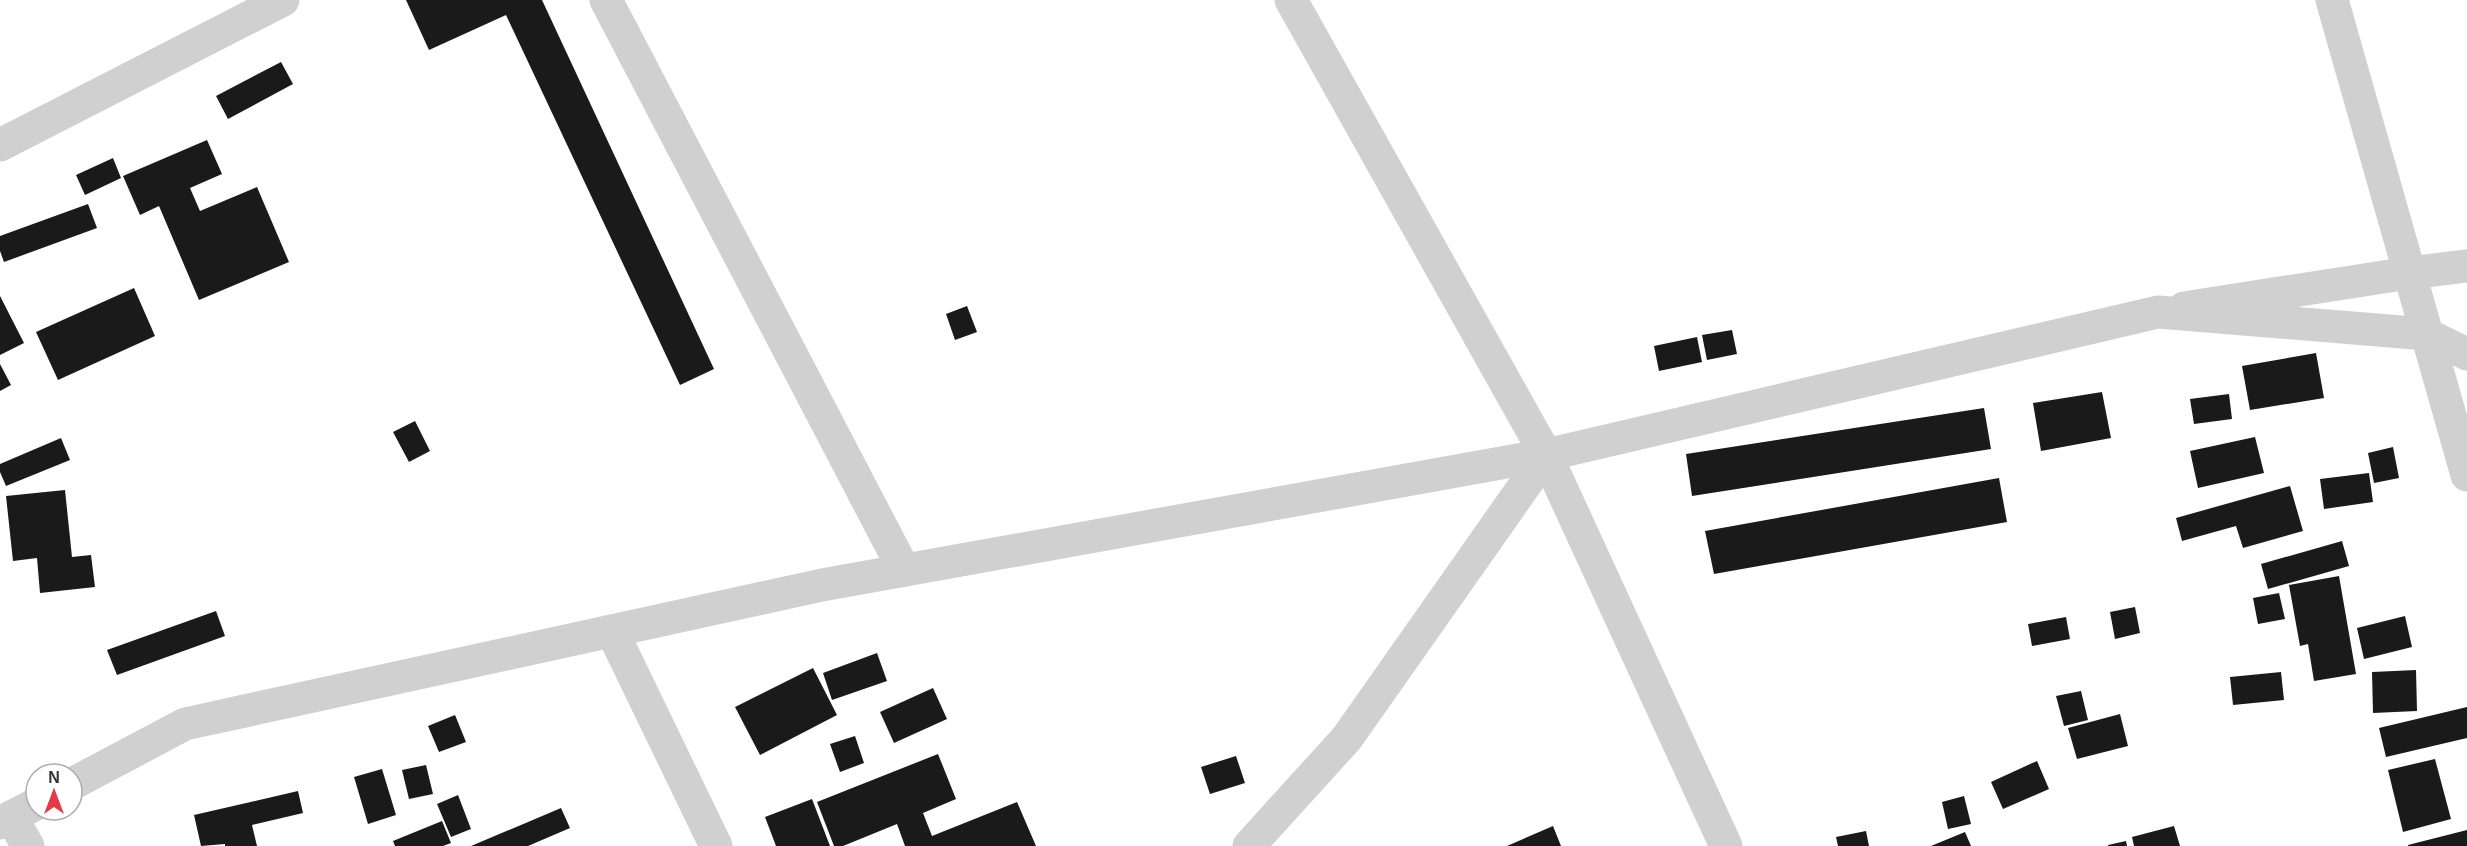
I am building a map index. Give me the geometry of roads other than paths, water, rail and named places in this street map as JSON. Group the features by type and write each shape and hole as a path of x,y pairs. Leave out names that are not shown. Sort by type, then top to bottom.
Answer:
{"street":[{"path":"606,0 904,570"},
{"path":"1291,0 1546,455 1726,846"},
{"path":"2332,0 2467,475"},
{"path":"0,145 262,5"},
{"path":"84,778 185,724 822,585 1546,455 2158,312 2467,266"},
{"path":"2158,312 2426,334 2467,354"},
{"path":"1249,846 1347,738 1546,455"},
{"path":"612,631 716,846"},
{"path":"16,815 28,846"}]}
